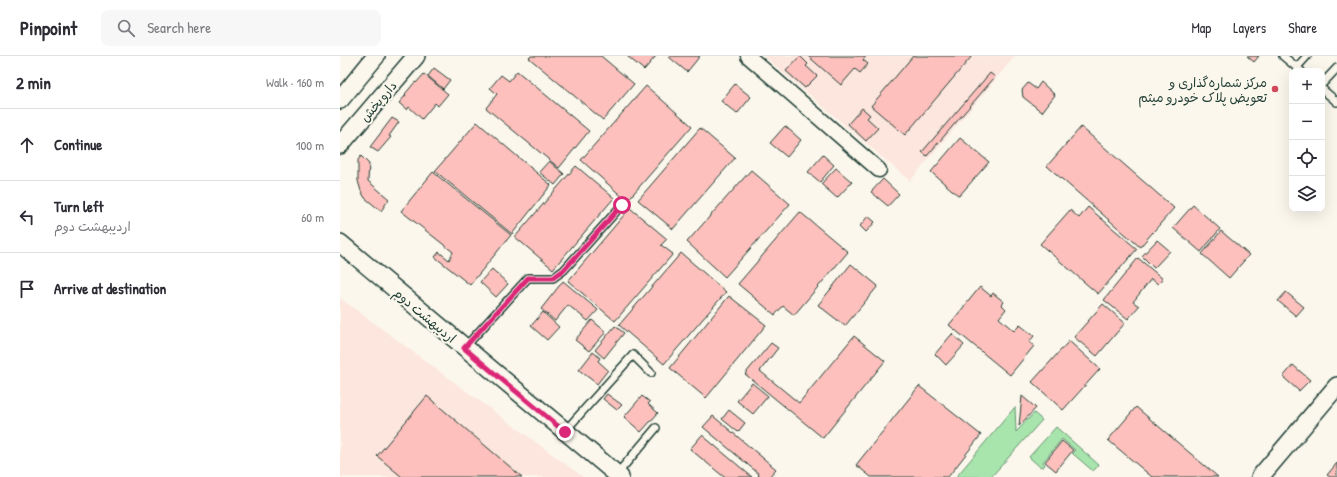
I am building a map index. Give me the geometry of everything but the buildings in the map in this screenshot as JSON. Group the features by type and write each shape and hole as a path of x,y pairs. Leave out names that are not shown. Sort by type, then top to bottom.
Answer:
{"street":[{"path":"343,89 376,56"},
{"name":"داروپخش","path":"340,145 416,56"},
{"path":"748,56 879,170"},
{"name":"اردیبهشت دوم","path":"340,243 618,476"},
{"path":"1260,477 1337,386"}],"lane":[{"path":"1283,56 1298,68"},
{"path":"1300,68 1307,56"},
{"path":"1325,81 1337,68"},
{"path":"1325,92 1337,102"},
{"path":"464,348 528,278 553,278 564,270 622,205"},
{"path":"565,432 632,355 651,373"},
{"path":"618,476 656,428"}],"shaded area":[{"path":"764,56 1015,56 910,181"},
{"path":"340,298 583,477 340,477"}],"green space":[{"path":"1015,407 1016,432 1034,413 1042,420 991,477 956,477"},
{"path":"1056,427 1099,465 1093,471 1072,453 1075,450 1062,439 1043,462 1045,465 1043,467 1039,466 1029,457"}],"place":[{"name":"مرکز شماره‌گذاری و تعویض پلاک خودرو میثم","path":"1275,89"}],"route":[{"path":"565,432 464,348 528,278 553,278 564,270 622,205"}]}
